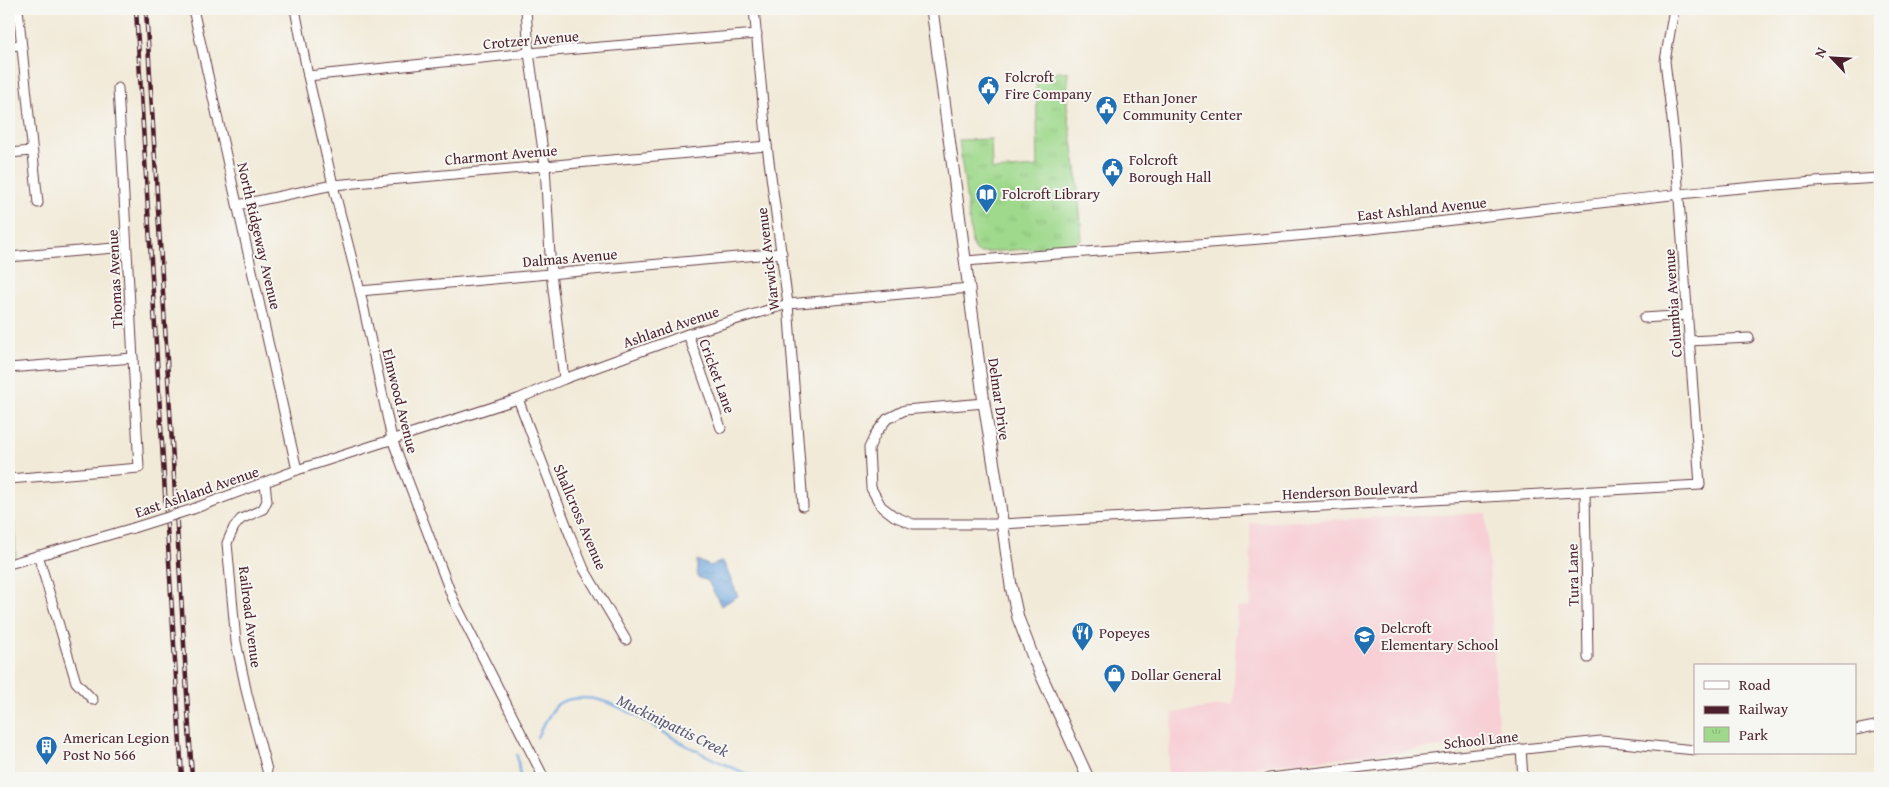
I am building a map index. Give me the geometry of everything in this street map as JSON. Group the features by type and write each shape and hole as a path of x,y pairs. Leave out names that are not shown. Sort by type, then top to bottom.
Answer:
{"street":[{"path":"18,9 38,203"},
{"name":"North Ridgeway Avenue","path":"193,9 297,470"},
{"name":"Elmwood Avenue","path":"295,9 332,185 360,291 392,439 453,599 544,778"},
{"path":"526,9 529,53 545,165 552,274 564,380"},
{"name":"Warwick Avenue","path":"754,9 767,146 788,304 803,506"},
{"name":"Delmar Drive","path":"932,9 1010,586 1018,618 1033,657 1088,778"},
{"name":"Columbia Avenue","path":"1674,9 1665,61 1672,119 1700,485"},
{"name":"Crotzer Avenue","path":"308,76 529,53 757,34"},
{"path":"9,46 21,45"},
{"name":"Thomas Avenue","path":"9,479 139,468 118,88"},
{"name":"Charmont Avenue","path":"238,205 332,185 767,146"},
{"path":"9,153 32,151"},
{"name":"East Ashland Avenue","path":"966,261 1338,232 1678,194 1819,181 1880,178"},
{"path":"9,256 126,247"},
{"name":"Dalmas Avenue","path":"360,291 782,253"},
{"name":"Ashland Avenue","path":"392,439 518,399 688,334 788,304 970,288"},
{"path":"1644,318 1688,315"},
{"name":"Cricket Lane","path":"688,334 721,428"},
{"path":"1689,341 1749,338"},
{"path":"9,368 133,358"},
{"name":"Shallcross Avenue","path":"518,399 584,568 626,640"},
{"name":"Henderson Boulevard","path":"984,404 905,410 887,419 876,433 869,448 871,488 881,506 894,516 913,524 1002,524 1700,485"},
{"name":"East Ashland Avenue","path":"9,564 193,509 297,470 392,439"},
{"name":"Railroad Avenue","path":"265,483 267,500 263,509 241,519 234,526 227,543 236,642 247,694 268,770"},
{"name":"Tura Lane","path":"1585,492 1588,658"},
{"path":"38,555 76,682 93,700"},
{"path":"1856,730 1880,725"},
{"name":"School Lane","path":"1269,778 1601,741 1694,750"},
{"path":"1521,749 1522,778"}],"shaded area":[{"name":"Delcroft Elementary School","path":"1486,513 1499,741 1167,776 1173,713 1233,704 1237,608 1251,606 1250,523"}],"green space":[{"path":"1068,71 1067,106 1077,176 1082,239 1071,245 980,253 976,251 972,243 959,140 991,139 992,170 1038,167 1036,75"},
{"path":"9,486 11,486 16,556 9,559"}],"water":[{"path":"697,560 710,566 723,561 738,596 721,606 708,581 697,577"}],"waterway":[{"name":"Muckinipattis Creek","path":"537,737 558,704 572,699 594,699 621,708 693,749 757,778"},
{"name":"Muckinipattis Creek","path":"517,755 520,778"}],"railway":[{"path":"136,9 182,778"},
{"path":"146,9 192,778"}],"place":[{"name":"Folcroft Fire Company","path":"989,105"},
{"name":"Ethan Joner Community Center","path":"1107,126"},
{"name":"Folcroft Borough Hall","path":"1113,188"},
{"name":"Folcroft Library","path":"986,213"},
{"name":"Popeyes","path":"1083,652"},
{"name":"Delcroft Elementary School","path":"1365,656"},
{"name":"Dollar General","path":"1115,694"},
{"name":"American Legion Post No 566","path":"47,766"}]}
